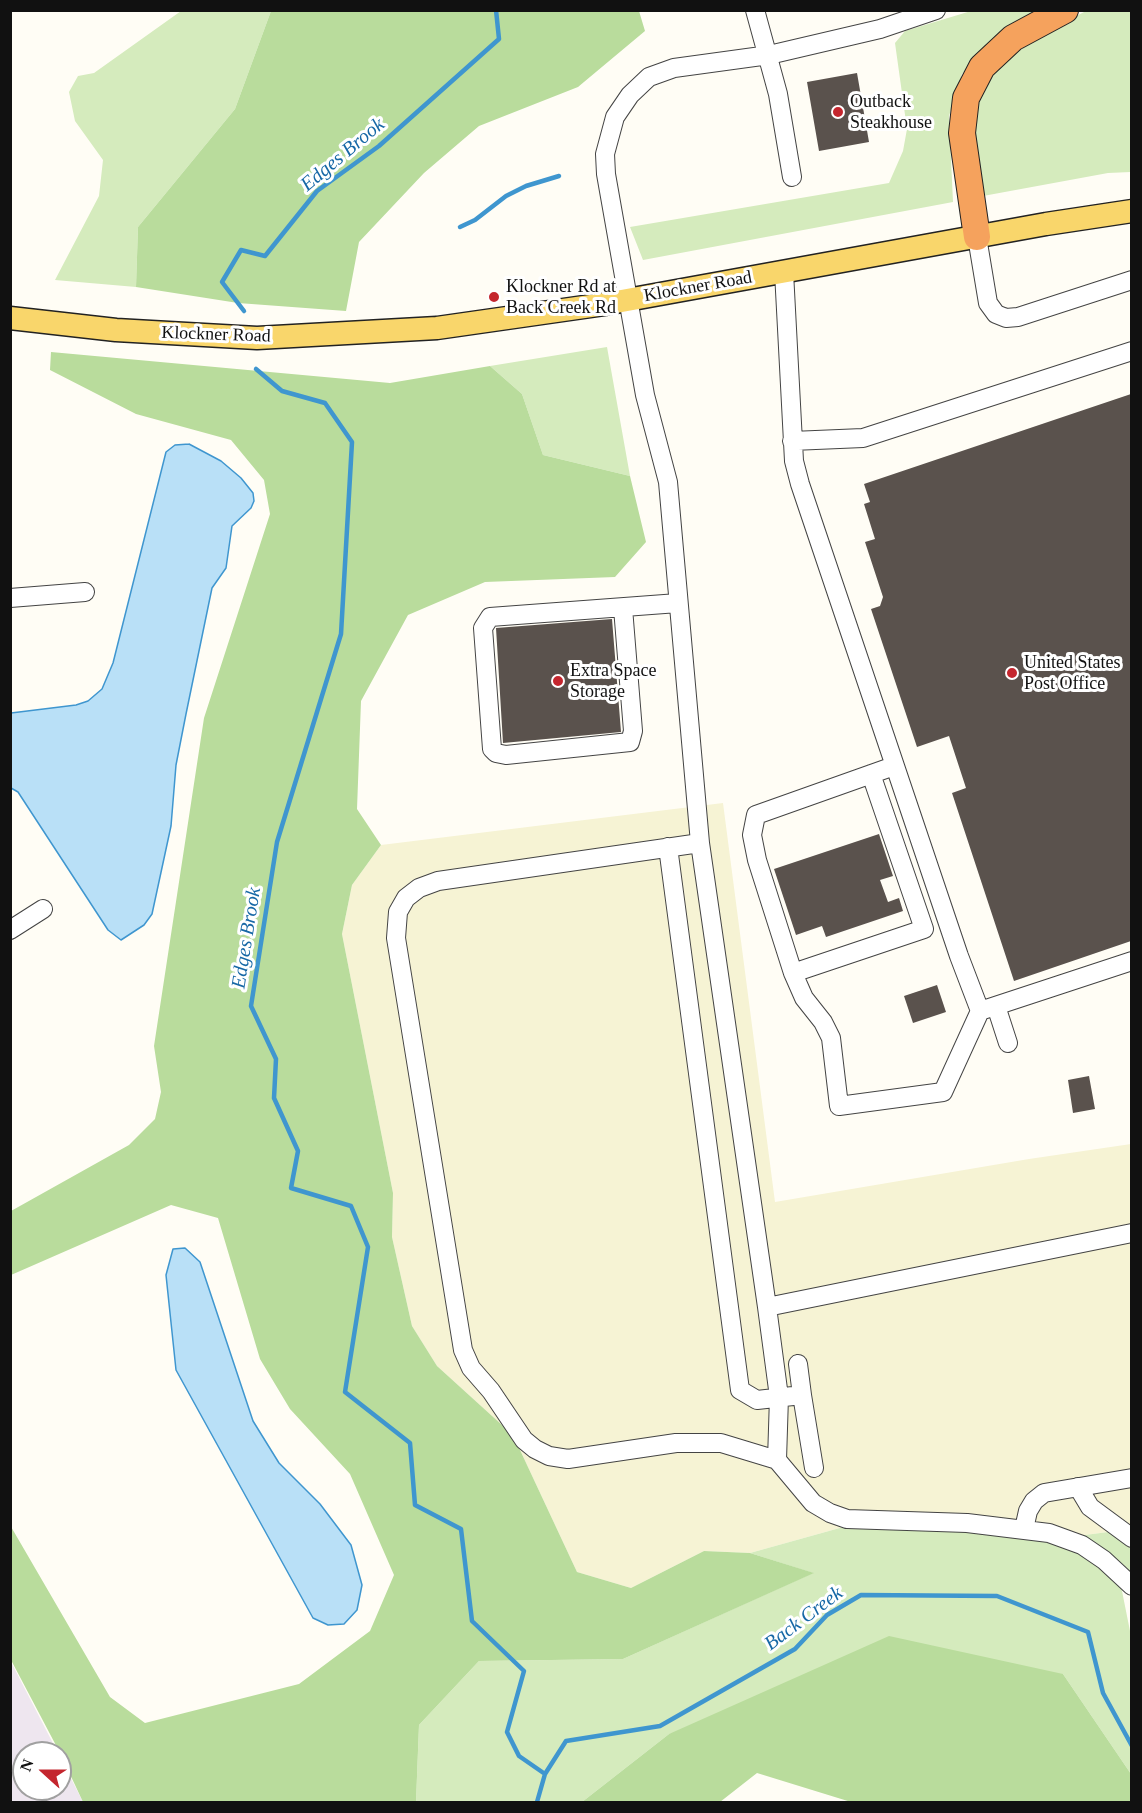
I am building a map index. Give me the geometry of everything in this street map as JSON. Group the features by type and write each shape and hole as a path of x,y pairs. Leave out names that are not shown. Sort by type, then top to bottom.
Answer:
{"highway":[{"path":"977,237 962,133 966,98 982,67 1012,38 1065,10"}],"main road":[{"name":"Klockner Road","path":"10,318 127,331 202,336 295,337 494,322 1131,212"}],"lane":[{"path":"755,10 769,55 792,177"},
{"path":"777,1460 779,1397 700,843 668,482 645,395 605,161 609,134 615,117 630,94 649,77 674,68 769,55 880,29 936,10"},
{"path":"977,237 988,303 996,314 1006,318 1018,317 1131,280"},
{"path":"784,272 792,441 800,484 894,766 988,1008 1008,1043"},
{"path":"792,441 863,438 1131,351"},
{"path":"10,598 85,592"},
{"path":"623,608 633,738 630,742 619,745 506,755 496,753 492,749 483,628 486,621 496,615 678,603"},
{"path":"894,766 756,815 752,835 757,860 793,973 804,998 823,1022 831,1038 839,1106 943,1092 988,1008 1131,961"},
{"path":"793,973 924,929 871,774"},
{"path":"700,843 438,880 419,888 406,898 398,912 396,938 463,1350 471,1368 491,1391 524,1440 549,1456 568,1459 676,1443 721,1443 777,1460 813,1503 830,1513 847,1519 967,1523 1049,1533 1082,1545 1104,1560 1131,1586"},
{"path":"668,847 737,1381 740,1390 757,1400 802,1395"},
{"path":"10,930 43,909"},
{"path":"766,1307 1131,1233"},
{"path":"798,1364 814,1468"},
{"path":"1024,1529 1028,1511 1034,1501 1044,1493 1131,1478"},
{"path":"1078,1487 1090,1507 1131,1538"}],"shaded area":[{"path":"723,803 775,1202 1131,1144 1131,1529 1062,1538 872,1519 750,1553 704,1551 631,1588 577,1572 513,1435 437,1366 412,1326 392,1237 393,1193 342,934 352,885 381,845"},
{"path":"10,1660 52,1741 12,1741 12,1801 72,1801 72,1780 83,1802 11,1802"}],"green space":[{"path":"181,11 271,11 235,109 138,227 136,287 55,280 99,196 103,160 75,121 69,92 78,76 94,73"},
{"path":"271,11 639,11 645,31 578,87 479,126 424,173 359,242 346,311 238,303 136,287 138,227 235,109"},
{"path":"971,11 1050,11 997,39 962,74 949,116 953,202 643,260 630,227 889,183 903,151 907,129 895,43 905,31"},
{"path":"1086,11 1131,11 1131,172 1108,173 983,196 972,121 982,89 1002,63 1047,31"},
{"path":"607,347 630,476 543,455 522,394 490,366"},
{"path":"51,352 390,383 490,366 522,394 543,455 630,476 646,542 615,577 485,582 408,615 361,701 357,809 381,845 352,885 342,934 393,1193 392,1237 412,1326 437,1366 513,1435 577,1572 631,1588 704,1551 750,1553 814,1573 623,1659 479,1661 419,1725 416,1802 83,1802 72,1779 72,1741 54,1741 11,1660 10,1525 110,1697 145,1723 299,1684 370,1631 394,1575 350,1474 290,1409 260,1359 218,1218 171,1205 11,1275 11,1211 129,1145 155,1119 161,1092 154,1046 204,718 270,514 264,480 231,440 136,414 50,370"},
{"path":"872,1519 1062,1538 1131,1529 1131,1577 1120,1581 1131,1636 1131,1774 1063,1674 669,1734 582,1802 416,1802 419,1725 479,1661 623,1659 813,1573 750,1553"},
{"path":"889,1636 1063,1674 1131,1774 1131,1802 851,1802 757,1773 720,1802 582,1802 669,1734"}],"water":[{"path":"189,444 221,461 241,478 253,493 254,501 251,508 232,526 226,568 212,588 176,765 171,826 152,914 144,925 121,940 108,930 18,792 11,788 11,713 76,705 88,701 102,689 113,663 166,452 175,445"},
{"path":"185,1248 200,1262 253,1421 279,1463 320,1504 351,1545 362,1585 357,1610 344,1624 328,1625 313,1618 176,1370 166,1275 173,1249"}],"building":[{"name":"Outback Steakhouse","path":"857,73 869,142 819,151 807,82"},
{"name":"United States Post Office","path":"1131,394 1131,941 1014,981 952,793 966,788 949,736 917,747 871,609 880,606 883,597 865,542 875,539 864,504 870,502 864,484"},
{"name":"Extra Space Storage","path":"612,619 621,732 503,743 496,628"},
{"path":"879,834 893,876 880,880 888,902 899,898 903,911 826,937 822,926 796,935 774,869"},
{"path":"937,985 946,1012 913,1023 904,996"},
{"path":"1089,1076 1095,1109 1073,1113 1068,1080"}],"waterway":[{"name":"Edges Brook","path":"244,311 222,282 241,250 265,256 317,191 379,146 499,39 496,10"},
{"path":"460,227 475,220 506,196 526,186 559,176"},
{"name":"Edges Brook","path":"256,369 282,391 325,403 352,442 341,634 277,842 251,1006 276,1059 274,1098 298,1151 291,1188 351,1206 368,1247 345,1392 410,1443 415,1505 461,1529 472,1621 524,1671 507,1732 519,1756 545,1774"},
{"name":"Back Creek","path":"537,1802 545,1774 566,1741 660,1726 795,1649 827,1615 861,1595 997,1596 1088,1632 1103,1693 1132,1746"}],"place":[{"name":"Outback Steakhouse","path":"838,112"},
{"name":"Klockner Rd at Back Creek Rd","path":"494,297"},
{"name":"United States Post Office","path":"1012,673"},
{"name":"Extra Space Storage","path":"558,681"}]}
